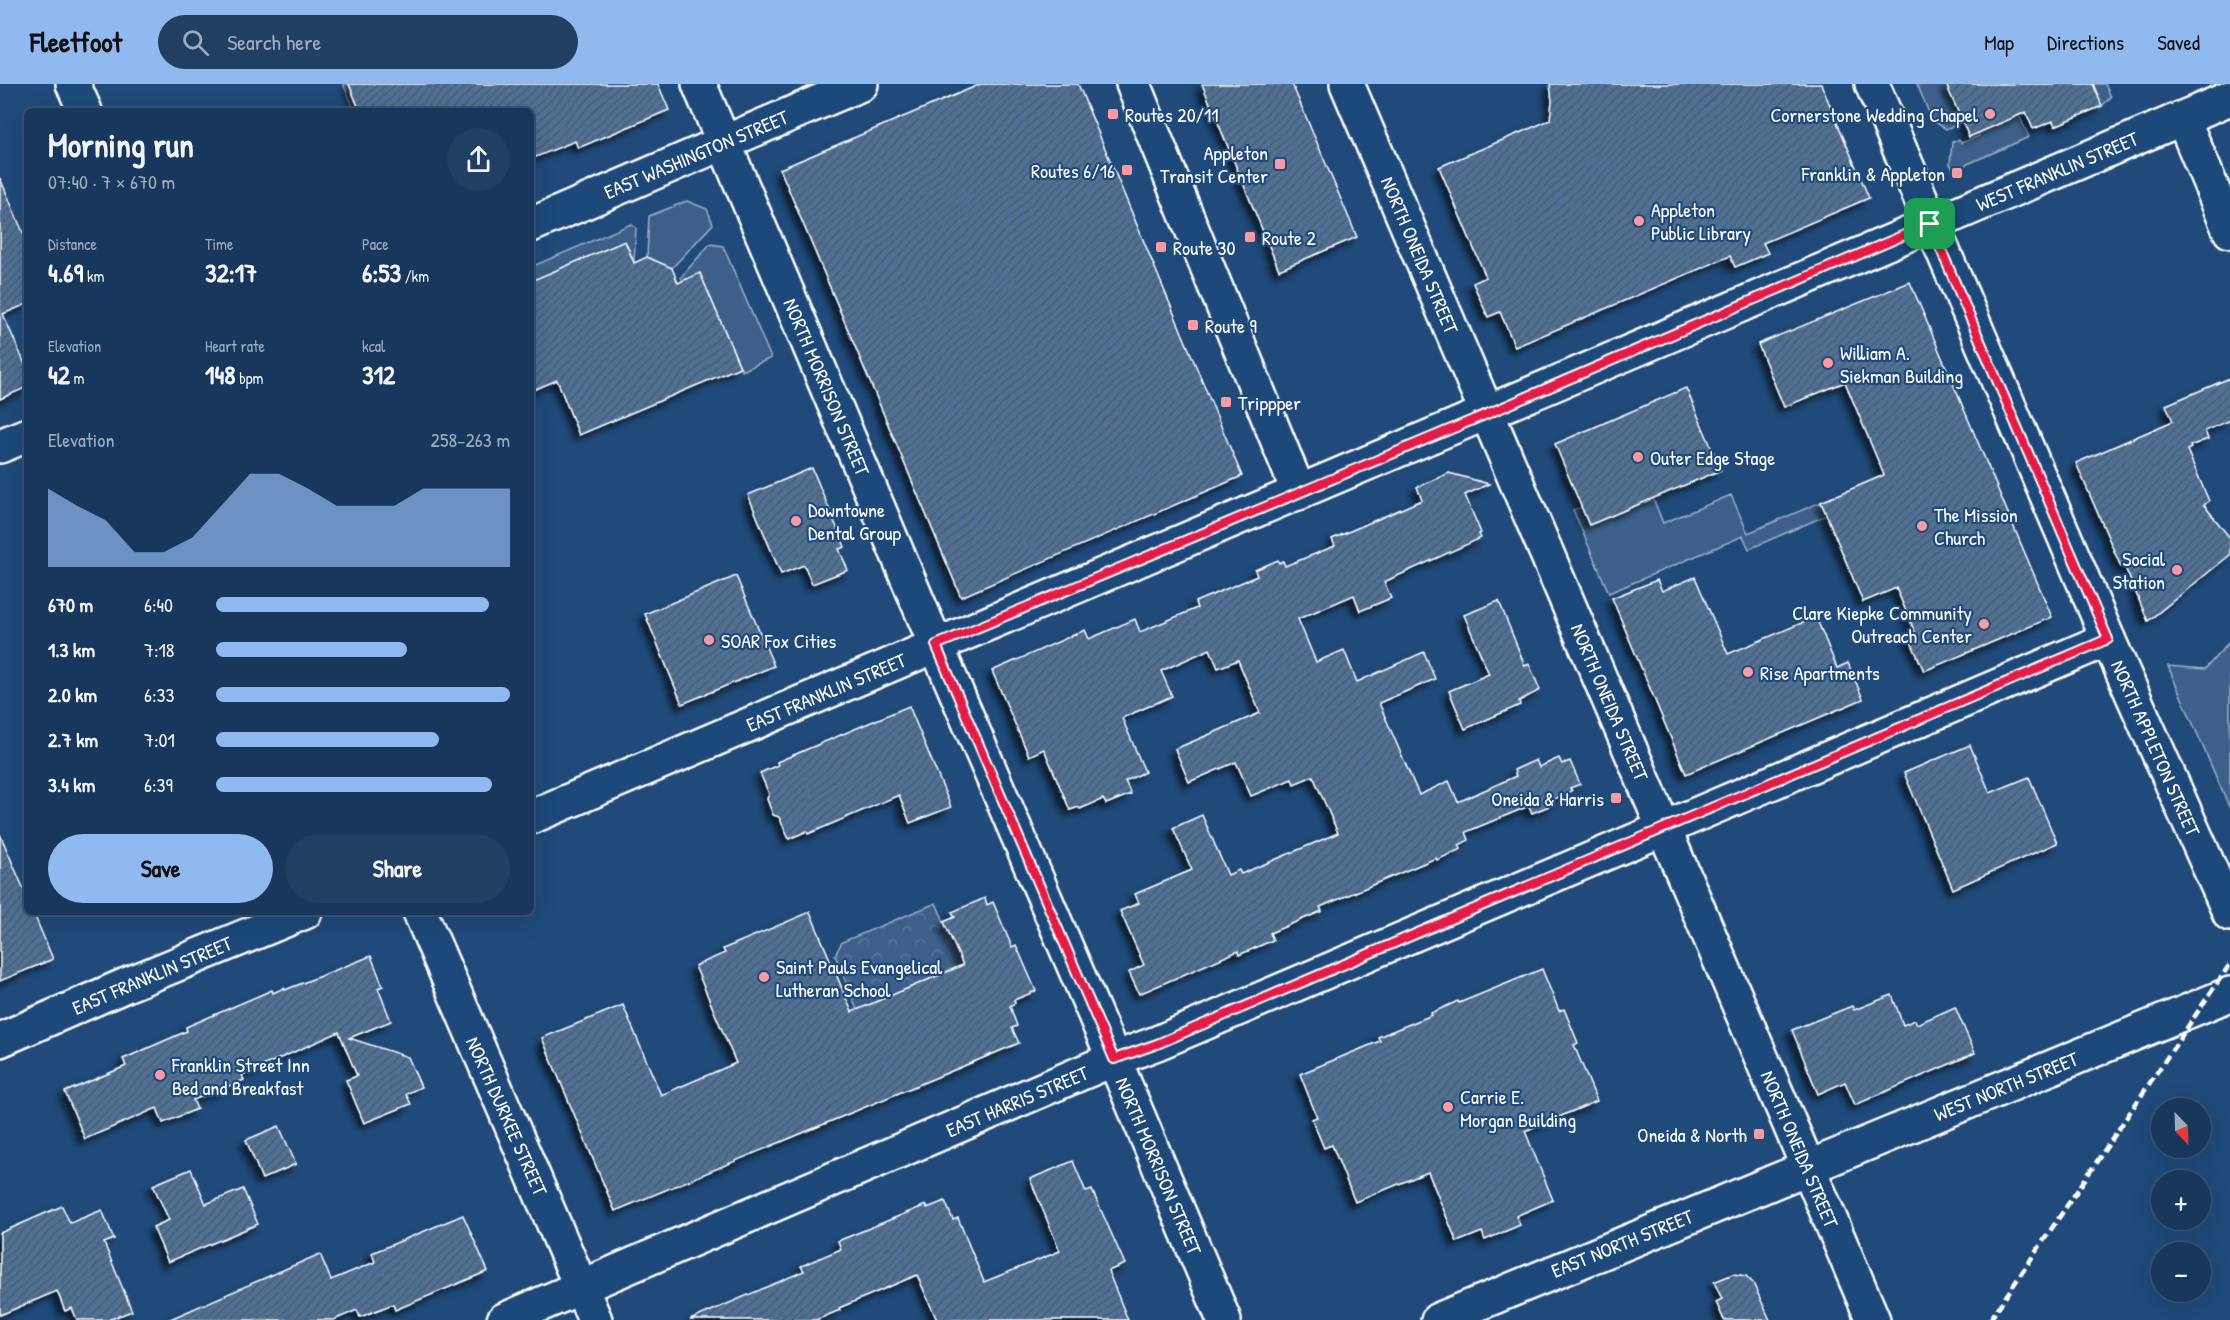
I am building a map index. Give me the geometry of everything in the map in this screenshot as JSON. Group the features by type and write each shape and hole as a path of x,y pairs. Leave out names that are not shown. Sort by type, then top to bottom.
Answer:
{"street":[{"path":"73,84 84,108"},
{"name":"NORTH MORRISON STREET","path":"699,84 1224,1320"},
{"name":"EAST WASHINGTON STREET","path":"534,224 861,84"},
{"path":"1133,84 1299,493"},
{"name":"NORTH ONEIDA STREET","path":"1347,84 1873,1320"},
{"name":"NORTH APPLETON STREET","path":"1872,84 2108,639 2230,914"},
{"name":"WEST FRANKLIN STREET","path":"1487,414 2230,98"},
{"path":"2183,119 2230,231"},
{"name":"EAST FRANKLIN STREET","path":"534,816 1487,414"},
{"path":"0,446 24,436"},
{"name":"EAST HARRIS STREET","path":"504,1320 1114,1059 1157,1044 2108,639"},
{"name":"EAST FRANKLIN STREET","path":"0,1040 297,915"},
{"name":"NORTH DURKEE STREET","path":"421,915 595,1320"},
{"name":"WEST NORTH STREET","path":"1807,1168 2217,999"},
{"name":"EAST NORTH STREET","path":"1438,1320 1807,1168"}],"green space":[{"path":"343,84 349,84 359,108 354,108"},
{"path":"1917,84 1949,84 1963,122 1946,129 1932,120"},
{"path":"2093,84 2105,84 2111,97 2102,106"},
{"path":"2019,115 2029,137 1954,170 1950,164 1952,142 1959,140 1961,143 1979,136 1978,133"},
{"path":"687,201 707,209 713,224 672,268 647,257 649,216"},
{"path":"631,224 636,228 634,262 626,243 621,243 534,280 534,266"},
{"path":"710,244 723,246 771,358 742,371 703,280 697,275 683,281 681,277"},
{"path":"1731,495 1748,533 1821,502 1827,515 1749,549 1743,536 1609,593 1573,510 1582,507 1590,525 1653,498 1663,523"},
{"path":"2230,641 2230,809 2168,666 2205,669"},
{"path":"936,903 963,965 857,1010 835,955 842,942"}],"building":[{"path":"349,84 658,84 669,110 578,148 575,141 534,158 534,108 359,108"},
{"path":"981,84 1078,84 1242,476 961,597 780,169"},
{"name":"Appleton Transit Center","path":"1202,84 1292,84 1357,237 1279,270"},
{"name":"Appleton Public Library","path":"1550,84 1821,84 1869,198 1763,243 1768,253 1735,267 1730,256 1515,347 1500,312 1488,317 1473,283 1486,277 1439,167 1550,120 1552,101"},
{"name":"Cornerstone Wedding Chapel","path":"1946,84 2093,84 2102,106 2055,126 2053,121 2033,129 2026,112 1969,137"},
{"path":"0,178 24,235 24,305 3,314 24,362 24,388 0,399"},
{"path":"625,241 634,263 647,257 672,268 678,283 700,273 740,367 579,435 557,380 534,390 534,280"},
{"path":"1910,282 2052,617 1924,671 1908,635 1915,632 1896,588 1863,602 1821,502 1884,475 1845,382 1784,407 1758,344"},
{"path":"2230,378 2230,420 2205,431 2208,439 2190,446 2191,448 2187,450 2209,501 2204,505 2230,538 2230,555 2148,621 2124,565 2121,567 2076,463 2173,421 2166,405"},
{"name":"Outer Edge Stage","path":"1686,388 1721,470 1589,525 1555,444"},
{"name":"Downtowne Dental Group","path":"812,468 845,547 839,549 848,570 812,584 804,565 781,574 748,495"},
{"path":"1449,473 1489,484 1465,495 1481,538 1384,582 1391,598 1360,611 1354,595 1298,619 1316,662 1344,650 1357,682 1424,652 1435,679 1379,703 1419,795 1449,781 1458,802 1516,776 1514,770 1536,760 1539,767 1559,758 1562,764 1570,761 1580,784 1570,788 1572,791 1552,800 1554,804 1532,813 1529,806 1466,832 1469,840 1459,845 1461,849 1320,907 1322,911 1270,933 1273,940 1239,955 1238,951 1139,994 1129,972 1144,965 1120,911 1139,903 1135,894 1192,870 1173,828 1202,815 1228,875 1239,870 1241,874 1338,833 1313,776 1294,784 1292,779 1251,796 1236,762 1189,782 1175,749 1260,713 1238,660 1218,668 1210,649 1161,671 1172,696 1122,718 1145,772 1125,781 1131,794 1106,804 1103,799 1080,809 1079,807 1070,810 1044,749 1029,756 992,671 1085,630 1089,639 1135,619 1140,632 1197,608 1195,602 1257,576 1255,570 1278,560 1279,563 1283,561 1285,566 1335,546 1332,539 1422,500 1417,487"},
{"name":"SOAR Fox Cities","path":"736,576 774,666 682,704 645,614"},
{"name":"Rise Apartments","path":"1695,577 1728,654 1816,617 1837,668 1848,663 1863,699 1686,774 1612,598 1657,580 1662,591"},
{"path":"1499,601 1525,666 1529,664 1540,690 1519,701 1520,705 1465,729 1449,691 1489,674 1464,615"},
{"path":"909,706 951,807 910,823 899,795 808,834 807,831 789,839 779,817 773,815 767,799 769,794 760,773 778,765 777,762"},
{"path":"1970,745 1990,793 2029,777 2057,843 1953,889 1904,773"},
{"path":"0,834 24,890 24,915 34,915 53,959 0,981"},
{"path":"985,898 987,905 993,902 1012,947 1016,945 1036,991 1014,1000 1015,1003 1010,1006 1017,1026 1012,1028 1019,1043 615,1211 542,1038 623,1005 661,1095 736,1063 695,966 725,953 723,949 810,912 852,1012 963,965 944,922 955,917 952,912"},
{"path":"371,956 383,986 378,988 391,1021 349,1038 408,1057 421,1087 406,1094 411,1104 364,1123 346,1080 357,1076 339,1032 242,1075 244,1080 193,1100 197,1109 163,1123 157,1108 85,1139 65,1092 126,1066 123,1059 187,1031 186,1027 272,990 273,993 284,988 285,990"},
{"name":"Carrie E. Morgan Building","path":"1542,969 1559,1011 1564,1009 1578,1043 1574,1045 1597,1101 1525,1131 1553,1200 1516,1216 1520,1225 1485,1240 1482,1232 1457,1242 1428,1172 1355,1202 1332,1145 1324,1148 1312,1119 1317,1117 1300,1074 1380,1041 1378,1037 1432,1015 1431,1013 1458,1001 1459,1003"},
{"path":"1892,995 1903,1025 1915,1020 1917,1024 1955,1007 1975,1053 1855,1105 1845,1082 1818,1094 1792,1030 1852,1006 1854,1010"},
{"path":"279,1126 296,1164 262,1179 246,1140"},
{"path":"1073,1161 1086,1192 1092,1190 1125,1264 1108,1271 1128,1320 937,1320 917,1275 816,1320 690,1320 804,1271 801,1266 841,1249 838,1241 926,1205 927,1208 945,1201 953,1220 958,1218 984,1282 1060,1251 1030,1179"},
{"path":"191,1169 206,1204 243,1189 258,1224 168,1262 153,1227 169,1220 153,1185"},
{"path":"62,1206 70,1223 102,1210 114,1239 104,1243 132,1311 108,1320 77,1320 72,1308 65,1311 57,1291 0,1315 0,1233"},
{"path":"463,1215 488,1271 395,1310 393,1304 360,1317 357,1310 334,1320 168,1320 320,1254 331,1280 375,1262 372,1253"},
{"path":"1733,1274 1746,1276 1753,1283 1770,1320 1724,1320 1716,1302 1722,1299 1714,1282"}],"railway":[{"path":"1990,1320 2230,964"}],"place":[{"name":"Routes 20/11","path":"1113,114"},
{"name":"Cornerstone Wedding Chapel","path":"1990,114"},
{"name":"Appleton Transit Center","path":"1280,164"},
{"name":"Routes 6/16","path":"1127,170"},
{"name":"Franklin & Appleton","path":"1957,173"},
{"name":"Appleton Public Library","path":"1639,221"},
{"name":"Route 2","path":"1250,237"},
{"name":"Route 30","path":"1161,247"},
{"name":"Route 9","path":"1193,325"},
{"name":"William A. Siekman Building","path":"1828,363"},
{"name":"Trippper","path":"1226,402"},
{"name":"Outer Edge Stage","path":"1638,457"},
{"name":"Downtowne Dental Group","path":"796,521"},
{"name":"The Mission Church","path":"1922,526"},
{"name":"Social Station","path":"2177,570"},
{"name":"Clare Kiepke Community Outreach Center","path":"1984,624"},
{"name":"SOAR Fox Cities","path":"709,640"},
{"name":"Rise Apartments","path":"1748,672"},
{"name":"Oneida & Harris","path":"1616,798"},
{"name":"Saint Pauls Evangelical Lutheran School","path":"764,977"},
{"name":"Franklin Street Inn Bed and Breakfast","path":"160,1075"},
{"name":"Carrie E. Morgan Building","path":"1448,1107"},
{"name":"Oneida & North","path":"1759,1134"}],"route":[{"path":"1930,224 2108,639 1157,1044 1114,1059 936,645 1487,414 1930,224"}]}
